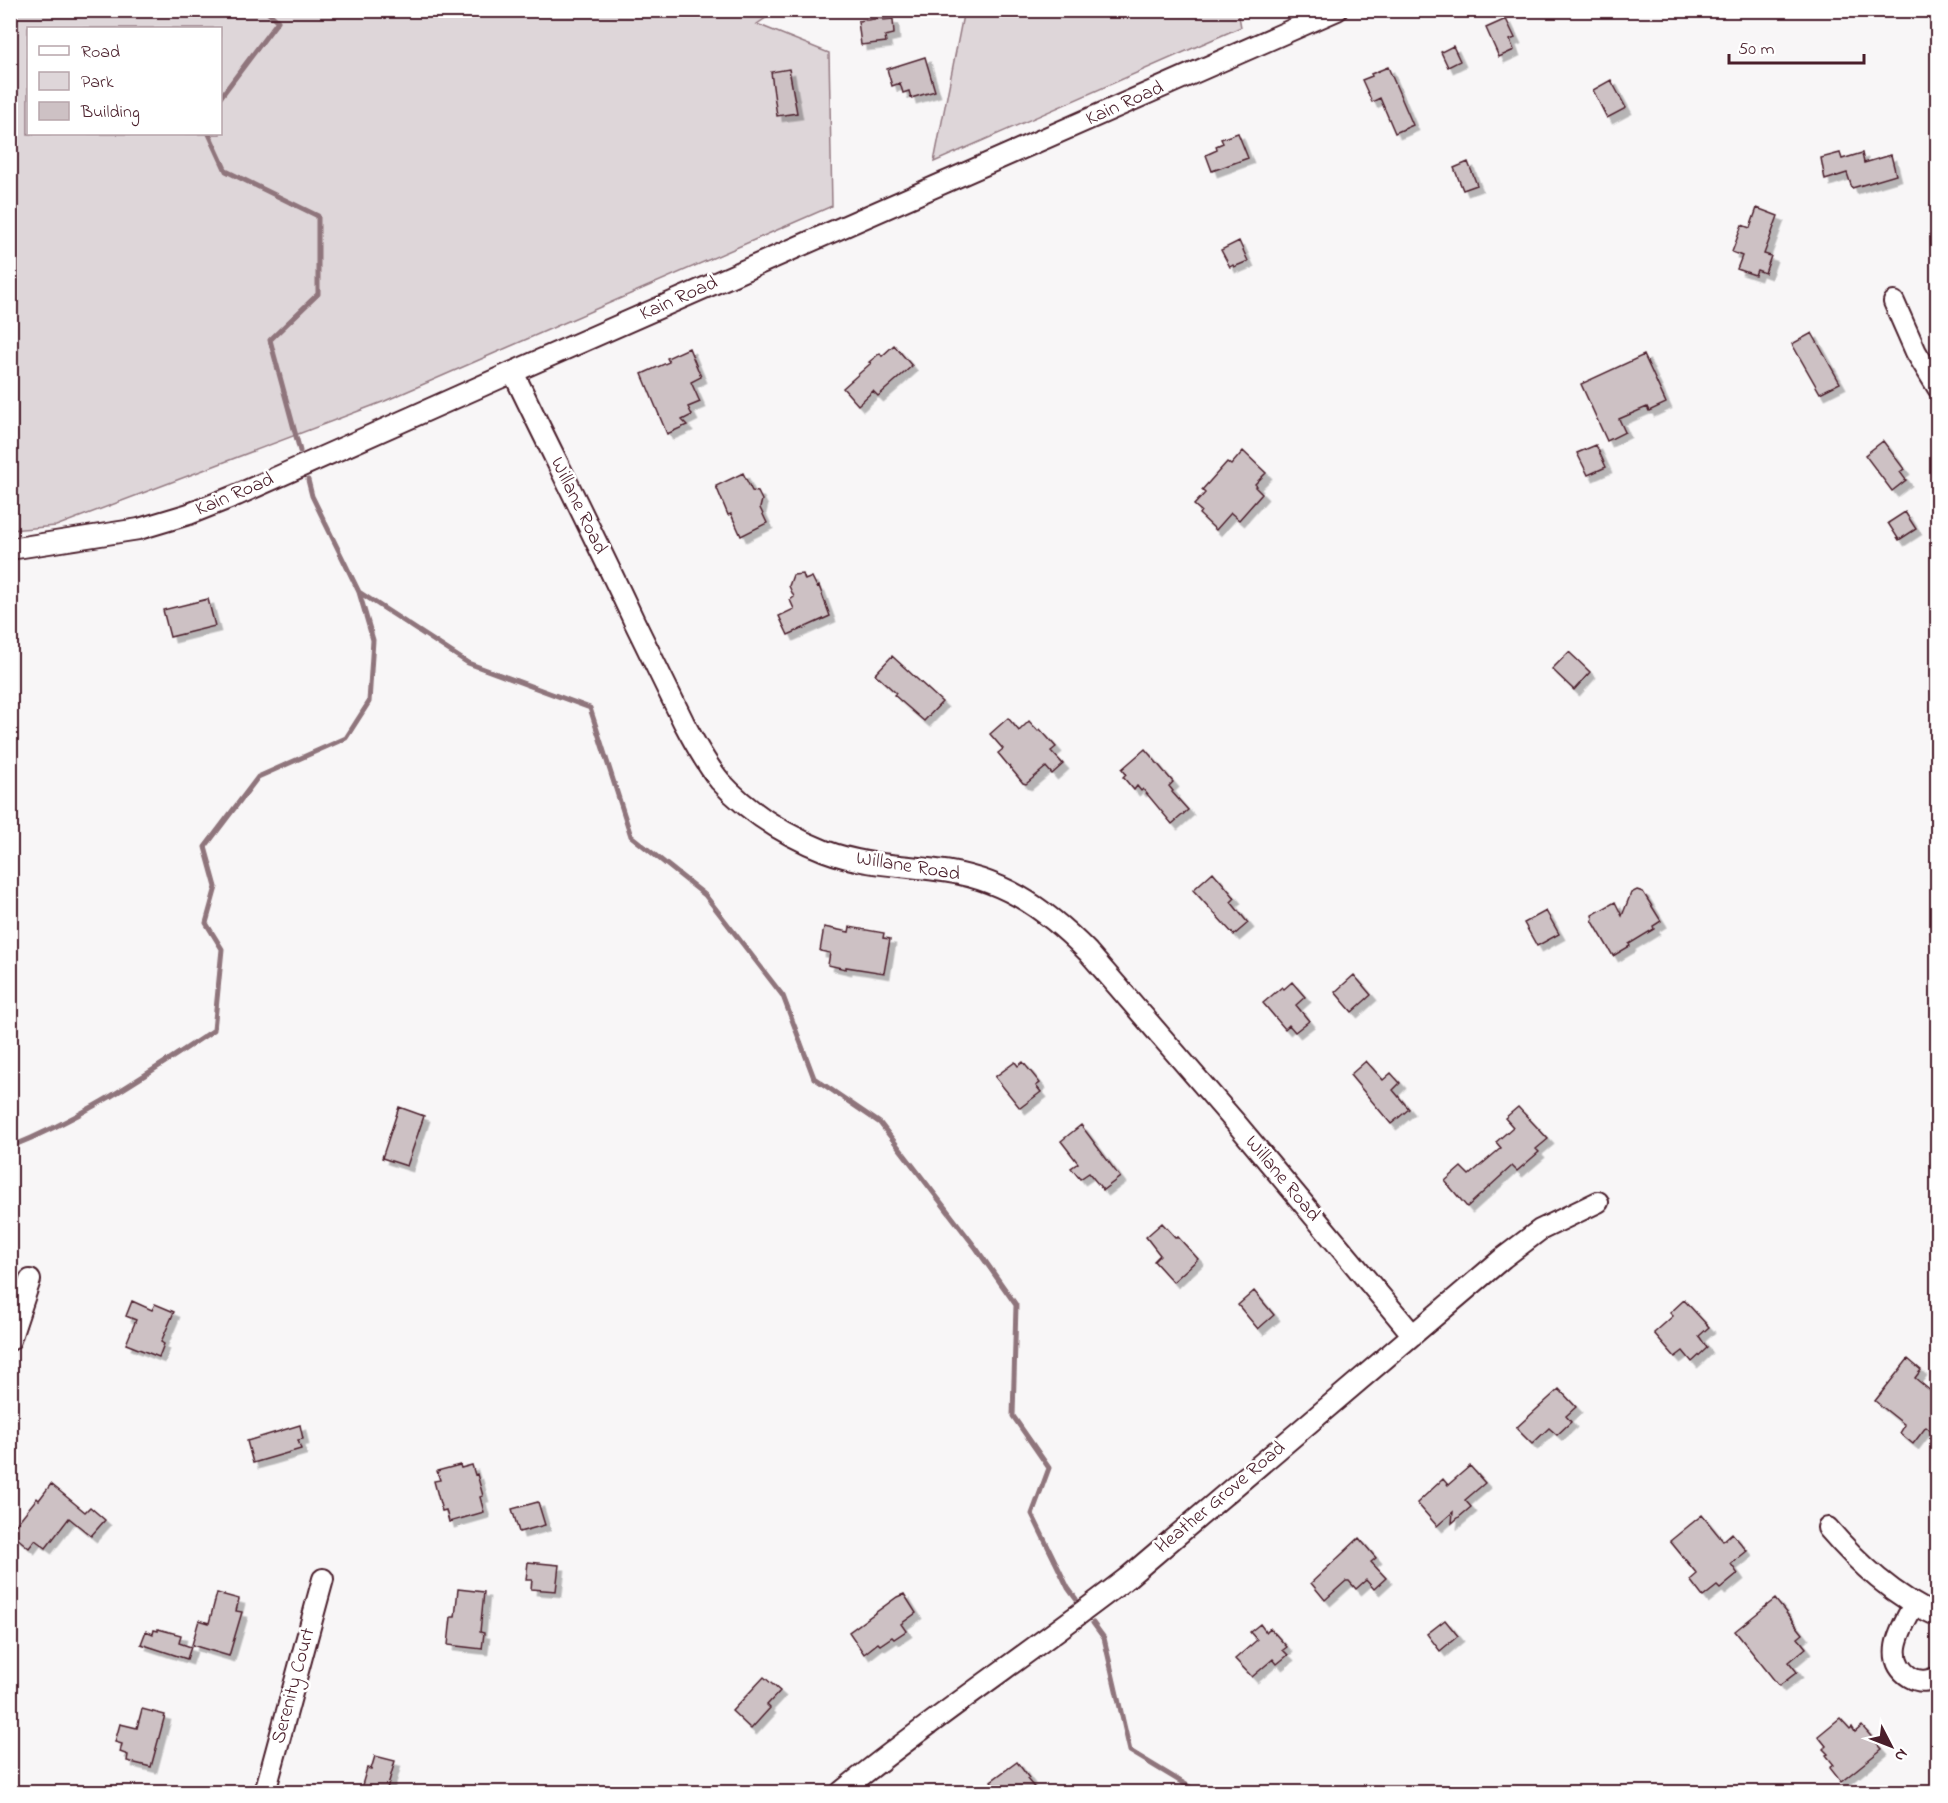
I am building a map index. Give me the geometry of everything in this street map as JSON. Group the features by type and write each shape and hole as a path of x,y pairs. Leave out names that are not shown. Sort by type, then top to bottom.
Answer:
{"street":[{"name":"Kain Road","path":"10,549 139,530 237,495 1337,10"},
{"path":"1894,302 1916,352 1938,388"},
{"name":"Willane Road","path":"513,372 664,684 697,747 721,781 741,801 771,825 825,851 861,862 956,872 993,884 1023,898 1067,930 1252,1142 1413,1335"},
{"name":"Heather Grove Road","path":"841,1792 888,1754 1076,1618 1127,1578 1503,1258 1540,1230 1598,1203"},
{"path":"10,1340 30,1280"},
{"path":"1828,1528 1866,1569 1895,1592 1938,1616"},
{"name":"Serenity Court","path":"265,1792 324,1579"},
{"path":"1914,1604 1898,1635 1895,1656 1908,1676 1918,1681 1928,1681 1938,1677"}],"green space":[{"path":"964,10 1238,11 1241,27 934,162"},
{"path":"11,11 776,11 757,24 829,53 832,206 385,401 56,526 11,530"}],"building":[{"path":"883,18 883,20 893,19 894,34 885,36 886,42 861,45 858,21"},
{"path":"1506,19 1515,38 1510,40 1514,50 1499,57 1486,28"},
{"path":"1453,46 1460,61 1448,67 1441,52"},
{"path":"925,57 935,91 911,98 909,91 903,93 900,83 892,86 887,69"},
{"path":"1388,67 1413,125 1395,133 1380,98 1372,102 1362,80"},
{"path":"789,69 797,113 777,116 771,72"},
{"path":"1611,80 1626,108 1607,118 1593,90"},
{"path":"1238,133 1248,158 1212,171 1206,155 1217,150 1216,146 1223,143 1221,139"},
{"path":"1840,153 1842,159 1862,153 1864,163 1891,155 1896,175 1852,188 1847,173 1825,180 1821,158"},
{"path":"1468,162 1477,185 1463,190 1454,168"},
{"path":"1757,208 1778,216 1764,254 1771,256 1765,273 1757,270 1755,275 1737,269 1742,256 1732,252 1742,225 1750,228"},
{"path":"1239,241 1248,261 1230,267 1221,250"},
{"path":"1812,333 1840,383 1820,393 1792,344"},
{"path":"894,345 912,366 878,396 873,391 858,405 843,388 871,363 869,362 880,353 882,356"},
{"path":"689,348 701,377 691,382 700,402 688,407 692,415 682,420 687,425 667,434 642,374 669,362 667,358"},
{"path":"1644,355 1666,403 1649,411 1647,407 1619,419 1625,432 1607,441 1581,384"},
{"path":"1883,441 1904,469 1900,472 1906,480 1892,491 1865,455"},
{"path":"1596,445 1606,467 1588,475 1577,453"},
{"path":"1243,451 1266,473 1255,484 1262,494 1239,520 1231,513 1216,530 1199,514 1201,511 1194,505 1205,493 1202,490 1227,462 1231,465"},
{"path":"743,473 752,491 758,492 762,500 760,508 767,523 741,536 731,514 728,515 716,486"},
{"path":"1905,512 1916,529 1899,540 1888,523"},
{"path":"803,574 805,580 812,577 817,587 819,586 830,616 788,635 779,616 794,609 790,600 794,597 789,586 793,575"},
{"path":"208,599 215,626 170,637 163,610"},
{"path":"1569,652 1590,672 1574,690 1552,669"},
{"path":"892,656 942,702 924,721 894,695 896,693 875,674"},
{"path":"1008,718 1019,731 1029,721 1038,731 1040,729 1056,747 1051,751 1063,764 1052,774 1046,767 1026,784 1023,783 998,753 1003,749 990,734"},
{"path":"1145,749 1173,782 1169,786 1172,792 1188,810 1172,824 1143,789 1141,791 1137,786 1134,790 1123,777 1126,774 1122,769"},
{"path":"1213,872 1235,898 1231,902 1248,923 1234,935 1193,890"},
{"path":"1637,890 1643,892 1661,921 1653,926 1654,929 1613,956 1592,920 1592,915 1615,902 1622,916 1631,893"},
{"path":"1546,911 1559,934 1537,946 1524,923"},
{"path":"824,927 849,932 850,927 884,933 883,938 890,939 884,973 828,965 830,953 820,951"},
{"path":"1354,975 1371,995 1352,1012 1335,992"},
{"path":"1292,982 1305,997 1296,1005 1309,1021 1295,1032 1289,1025 1285,1029 1263,1003 1282,987 1284,989"},
{"path":"1366,1061 1383,1080 1391,1073 1400,1083 1393,1090 1409,1109 1391,1124 1350,1075"},
{"path":"1015,1062 1018,1066 1023,1062 1040,1083 1036,1086 1041,1092 1020,1108 995,1077"},
{"path":"399,1107 424,1116 407,1166 382,1158"},
{"path":"1518,1107 1548,1139 1536,1149 1539,1152 1517,1171 1512,1166 1467,1207 1445,1181 1461,1167 1469,1175 1501,1148 1496,1142 1513,1127 1505,1118"},
{"path":"1081,1125 1120,1177 1103,1190 1089,1173 1080,1179 1071,1168 1078,1163 1061,1141"},
{"path":"1162,1223 1198,1259 1173,1282 1154,1261 1160,1255 1146,1237"},
{"path":"1254,1291 1274,1315 1258,1329 1238,1305"},
{"path":"1684,1300 1709,1327 1699,1336 1707,1348 1692,1362 1683,1351 1675,1357 1654,1333 1673,1316 1670,1313"},
{"path":"132,1301 152,1310 155,1304 174,1312 161,1342 164,1344 159,1357 126,1344 136,1320 126,1316"},
{"path":"1908,1359 1921,1370 1915,1378 1938,1397 1938,1437 1926,1427 1913,1444 1900,1433 1905,1425 1875,1401"},
{"path":"1559,1389 1576,1407 1566,1416 1571,1422 1557,1435 1549,1428 1532,1444 1516,1428"},
{"path":"300,1425 303,1439 298,1440 301,1449 253,1463 247,1441"},
{"path":"460,1465 461,1468 472,1465 475,1475 477,1474 483,1496 480,1497 484,1512 449,1522 446,1510 442,1511 434,1481 440,1480 437,1471"},
{"path":"1470,1466 1485,1483 1465,1500 1471,1507 1452,1523 1453,1512 1437,1526 1417,1503 1443,1479 1448,1485"},
{"path":"51,1484 85,1512 90,1507 105,1520 91,1536 69,1518 46,1548 35,1540 29,1548 10,1532"},
{"path":"538,1502 545,1525 519,1532 512,1509"},
{"path":"1702,1515 1723,1541 1732,1533 1747,1551 1731,1564 1738,1574 1720,1589 1717,1586 1703,1597 1690,1580 1697,1574 1670,1541"},
{"path":"1359,1538 1376,1558 1371,1562 1386,1578 1374,1589 1366,1580 1356,1589 1349,1581 1346,1581 1325,1600 1311,1583"},
{"path":"528,1562 559,1565 556,1591 531,1589 532,1580 526,1580"},
{"path":"458,1589 484,1592 480,1632 484,1633 482,1649 448,1645 451,1617 455,1617"},
{"path":"217,1593 239,1599 236,1611 242,1612 229,1656 192,1645 199,1620 209,1623"},
{"path":"904,1594 916,1613 901,1624 906,1631 880,1645 878,1643 864,1654 849,1632"},
{"path":"1775,1599 1803,1634 1798,1638 1806,1648 1789,1662 1797,1672 1779,1686 1735,1631"},
{"path":"1445,1620 1458,1636 1440,1651 1427,1634"},
{"path":"1260,1624 1266,1632 1270,1628 1287,1647 1283,1650 1288,1655 1277,1664 1273,1659 1252,1677 1235,1659 1257,1640 1250,1632"},
{"path":"158,1629 181,1635 179,1643 191,1647 187,1659 141,1644 146,1631 153,1634 154,1630 158,1631"},
{"path":"764,1677 780,1691 767,1705 770,1708 751,1729 732,1711"},
{"path":"142,1709 165,1715 151,1767 127,1761 128,1755 120,1752 122,1744 115,1742 120,1724 137,1728"},
{"path":"1840,1718 1855,1732 1862,1726 1882,1749 1841,1782 1830,1768 1834,1765 1823,1749 1826,1746 1818,1736"},
{"path":"375,1756 395,1761 386,1792 360,1792 367,1768 371,1769"},
{"path":"1017,1762 1038,1792 1000,1792 991,1781"}],"waterway":[{"path":"222,95 278,21 265,10"},
{"path":"209,135 226,171 318,216 318,294 270,340 300,451"},
{"path":"10,1147 90,1109 214,1030 222,949 206,923 216,887 205,847 258,777 346,738 369,702 373,640 359,592 312,496 308,480"},
{"path":"359,592 468,663 590,708 631,836 705,895 783,996 814,1078 880,1123 976,1248 1016,1305 1013,1416 1049,1468 1032,1514 1068,1588 1076,1599"},
{"path":"1093,1623 1104,1638 1130,1751 1198,1792"}]}
